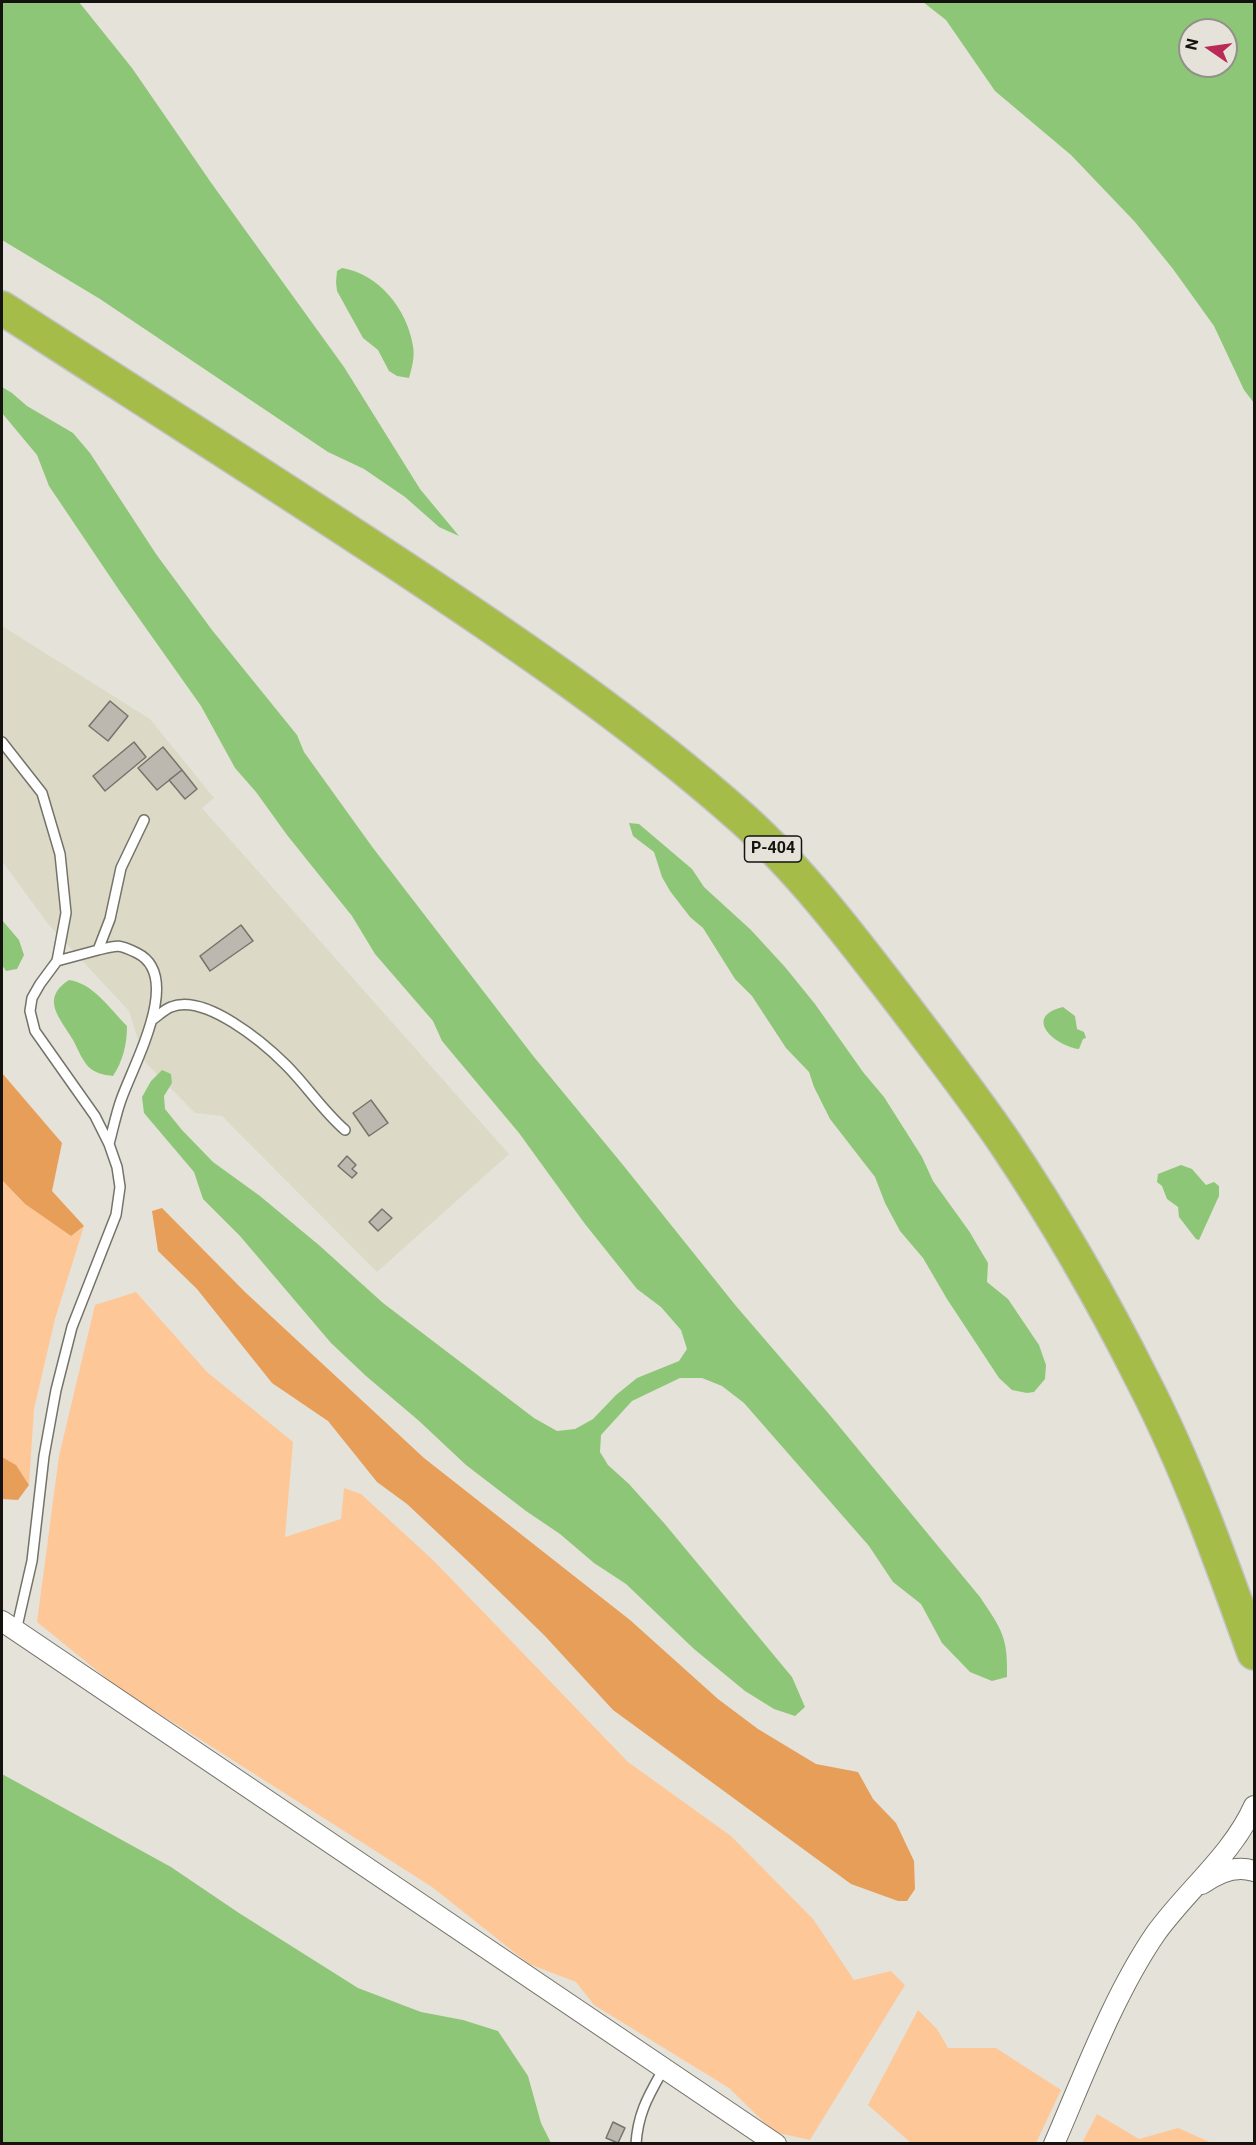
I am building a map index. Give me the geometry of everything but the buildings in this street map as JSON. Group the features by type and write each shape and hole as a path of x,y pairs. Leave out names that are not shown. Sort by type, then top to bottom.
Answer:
{"highway":[{"name":"Р-404","path":"2,308 314,509 569,680 673,760 746,822 794,871 844,928 937,1049 1005,1143 1070,1245 1149,1394 1205,1517 1254,1653"}],"street":[{"path":"9,1626 776,2144"},
{"path":"1054,2144 1122,1990 1156,1934 1243,1827 1254,1806"},
{"path":"1213,1865 1254,1832"},
{"path":"1183,1899 1214,1875 1231,1870 1254,1871"}],"lane":[{"path":"2,742 42,793 60,854 66,913 57,961 32,998 30,1011 35,1030 95,1116 109,1144 117,1167 120,1187 116,1215 72,1327 56,1390 44,1456 32,1560 9,1626"},
{"path":"98,950 110,919 121,868 144,820"},
{"path":"57,961 120,945 145,957 155,972 157,994 152,1020 121,1101 109,1144"},
{"path":"152,1020 171,1006 183,1005 201,1006 221,1016 248,1033 286,1065 331,1118 345,1130"},
{"path":"636,2144 637,2125 644,2103 664,2068"}],"shaded area":[{"path":"2,2 79,2 132,68 212,184 344,367 420,489 459,536 439,527 405,497 364,469 328,452 100,299 2,240"},
{"path":"923,2 1254,2 1254,403 1244,390 1214,326 1173,269 1135,222 1071,155 995,91 946,20"},
{"path":"342,268 368,278 389,295 398,307 410,332 413,346 409,378 397,376 389,371 378,350 363,338 337,291 337,271"},
{"path":"2,387 27,406 73,433 90,453 156,554 212,630 297,735 304,752 373,848 534,1057 736,1306 829,1414 980,1597 1002,1634 1005,1643 1007,1677 992,1681 970,1672 942,1643 921,1604 893,1582 869,1546 744,1403 722,1386 702,1378 680,1378 632,1401 601,1435 600,1452 608,1465 629,1484 664,1523 792,1677 805,1707 795,1716 774,1709 745,1691 694,1649 626,1584 594,1563 560,1534 466,1465 366,1376 331,1343 240,1236 203,1199 194,1172 144,1113 142,1097 151,1081 162,1070 171,1074 172,1083 164,1096 165,1109 213,1162 260,1196 383,1303 534,1418 557,1431 575,1429 593,1419 616,1395 637,1378 679,1361 687,1349 681,1330 661,1307 637,1289 585,1224 519,1133 442,1041 433,1021 375,954 352,916 235,768 201,706 49,486 37,455 2,413"},
{"path":"2,626 150,719 214,798 202,808 509,1154 377,1272 222,1116 195,1113 145,1062 129,1011 48,924 2,861"},
{"path":"629,823 639,824 692,869 704,887 751,930 815,1004 863,1072 884,1097 922,1157 933,1181 969,1231 988,1263 987,1282 1008,1299 1039,1345 1046,1365 1045,1379 1034,1392 1012,1390 999,1378 923,1258 900,1231 885,1203 875,1177 830,1119 809,1072 786,1048 752,996 735,979 703,928 690,917 670,891 662,877 654,852 633,836"},
{"path":"2,920 19,940 24,955 17,969 6,971 2,965"},
{"path":"69,980 78,982 93,991 127,1026 124,1052 113,1076 94,1071 88,1066 55,1009 55,994"},
{"path":"1063,1007 1075,1016 1077,1029 1084,1032 1086,1038 1083,1039 1079,1049 1061,1043 1047,1031 1044,1024 1045,1017"},
{"path":"2,1073 62,1143 52,1191 84,1226 71,1236 25,1204 2,1180"},
{"path":"1181,1165 1192,1169 1206,1185 1214,1182 1219,1186 1219,1196 1199,1240 1179,1217 1178,1207 1167,1199 1162,1186 1157,1182 1158,1174"},
{"path":"2,1180 25,1204 71,1236 84,1226 55,1319 34,1409 29,1485 16,1465 2,1457"},
{"path":"162,1208 245,1292 424,1458 630,1620 718,1699 758,1729 816,1764 858,1772 873,1799 896,1823 914,1861 915,1889 907,1901 898,1901 851,1884 613,1710 544,1635 473,1566 407,1504 377,1482 328,1421 272,1383 197,1289 158,1251 152,1211"},
{"path":"136,1292 207,1372 293,1442 285,1537 341,1519 344,1488 361,1494 434,1561 628,1762 731,1836 813,1919 854,1980 891,1971 905,1985 810,2140 774,2132 729,2088 594,2005 576,1982 529,1964 432,1887 122,1691 37,1622 59,1456 95,1305"},
{"path":"2,1457 16,1465 29,1485 18,1500 2,1499"},
{"path":"2,1774 171,1867 358,1988 421,2012 463,2020 498,2031 528,2076 541,2123 551,2143 2,2143"},
{"path":"918,2010 937,2029 948,2048 996,2048 1061,2090 1036,2143 911,2143 868,2105"},
{"path":"1097,2114 1139,2139 1178,2128 1212,2143 1082,2143"}]}
